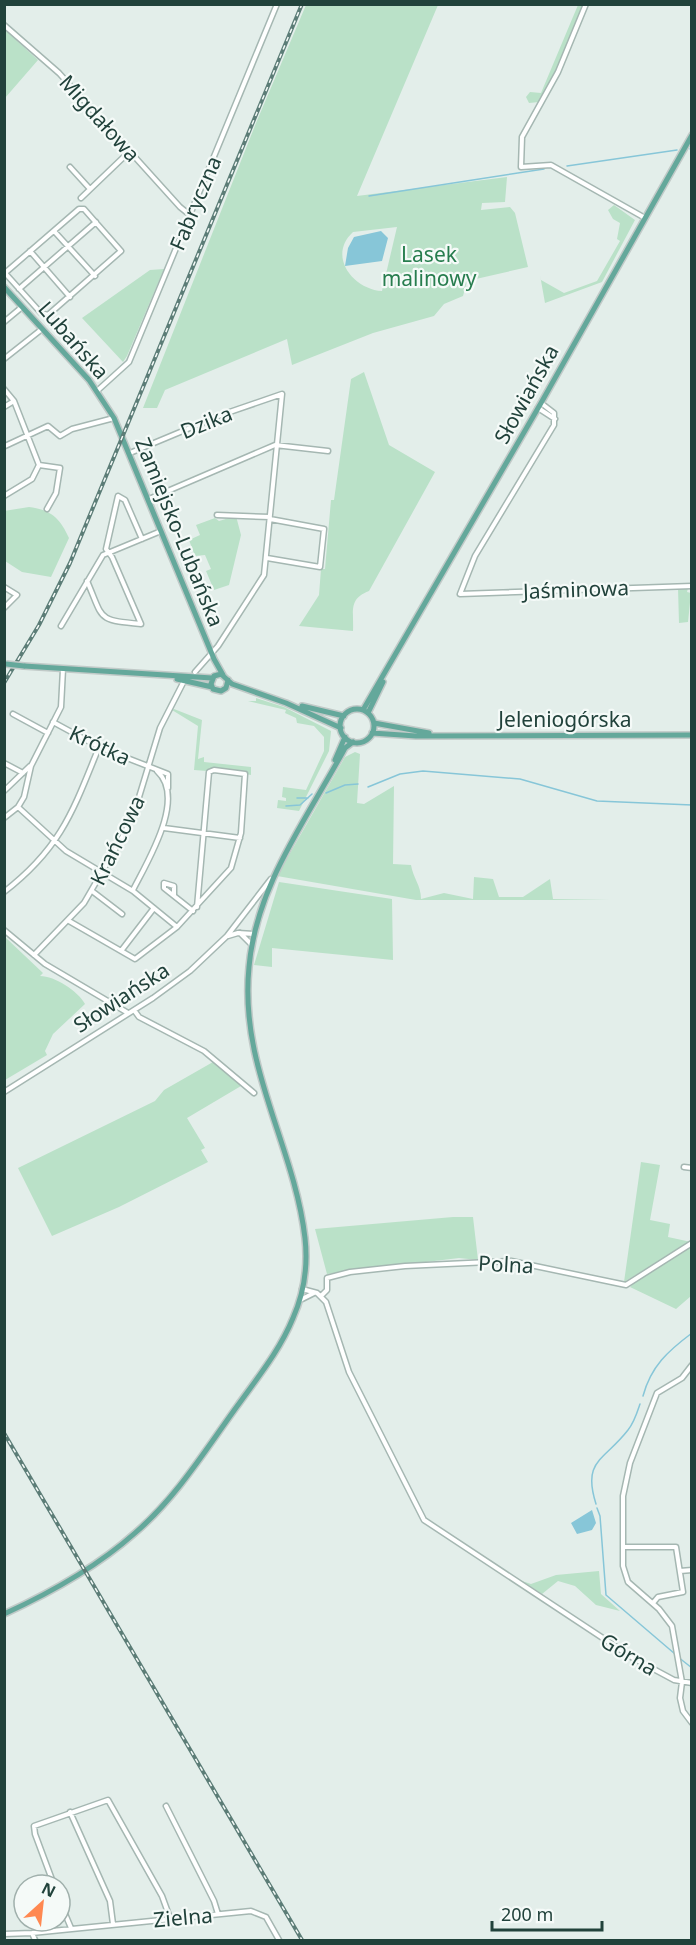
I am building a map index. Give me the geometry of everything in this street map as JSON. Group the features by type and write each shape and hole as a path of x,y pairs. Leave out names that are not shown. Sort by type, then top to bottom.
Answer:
{"main road":[{"name":"Słowiańska","path":"365,712 692,135"},
{"name":"Lubańska","path":"4,287 97,391 114,418"},
{"name":"Zamiejsko-Lubańska","path":"114,418 214,659 223,675"},
{"name":"Zamiejsko-Lubańska","path":"213,677 214,659"},
{"path":"4,1614 107,1555 161,1508 185,1479 276,1350 299,1303 306,1258 303,1229 251,1039 248,992 252,945 273,876 345,748 352,742 364,741 372,734 374,723 365,712 351,711 344,716 331,716 242,688 223,675 164,677 5,664"},
{"path":"212,687 213,677"},
{"path":"184,678 218,691 226,688 242,688"},
{"path":"226,688 228,680"},
{"path":"286,703 341,728"},
{"path":"344,716 341,728 345,737 352,742"},
{"name":"Jeleniogórska","path":"374,723 440,735"},
{"name":"Jeleniogórska","path":"372,734 692,735"},
{"path":"319,794 345,737"}],"street":[{"name":"Fabryczna","path":"97,391 129,362 277,4"},
{"path":"586,4 558,72 522,137 521,167 551,165 645,218"},
{"name":"Migdałowa","path":"4,25 59,72 180,207 190,215"},
{"path":"81,198 130,151"},
{"path":"70,167 90,189"},
{"path":"78,210 84,210 96,222 121,251 50,314 45,315 5,273 78,210"},
{"path":"19,288 96,222"},
{"path":"54,231 94,276"},
{"path":"30,251 70,297"},
{"path":"4,322 22,307"},
{"path":"4,359 42,328"},
{"path":"4,389 14,401 39,465 32,478 4,496"},
{"name":"Dzika","path":"130,453 221,415 282,394 275,445"},
{"path":"4,407 14,401"},
{"name":"Jaśminowa","path":"539,405 555,420 475,556 460,594 692,586"},
{"path":"5,446 48,426 60,436 72,429 114,418"},
{"path":"149,499 275,445 328,452"},
{"path":"195,672 211,651 218,646 260,582 267,558 275,445"},
{"path":"39,465 60,468 56,493 47,509"},
{"path":"87,581 104,618 111,621 141,624 105,545 118,496 124,500 142,539"},
{"path":"217,515 271,518 324,529 320,567 267,558"},
{"path":"61,626 97,562 108,552 162,531"},
{"path":"4,587 17,595 4,608"},
{"path":"4,818 18,807 31,766 61,706 63,669"},
{"name":"Krańcowa","path":"34,955 69,921 92,891 131,820 164,719 184,678"},
{"path":"13,714 48,733"},
{"name":"Krótka","path":"53,723 99,747 169,776 164,828"},
{"path":"4,892 37,865 56,843 75,807 99,747"},
{"path":"4,763 28,781"},
{"path":"4,790 31,766"},
{"path":"69,921 137,959 177,927 193,911 229,871 240,838 247,776 214,770 209,772 196,907"},
{"path":"18,807 56,843 133,891 177,927"},
{"path":"133,891 164,828 240,838"},
{"path":"227,936 273,876"},
{"path":"92,891 122,914"},
{"path":"174,895 193,911"},
{"path":"121,951 154,909"},
{"path":"4,930 54,970 119,1005 128,1013"},
{"path":"240,933 252,945"},
{"name":"Słowiańska","path":"4,1092 180,979 227,936 240,933 254,934"},
{"path":"134,1010 139,1017 204,1051 254,1093"},
{"path":"684,1167 692,1168"},
{"name":"Polna","path":"321,1296 327,1290 327,1278 350,1272 483,1261 512,1261 539,1265 626,1286 692,1243"},
{"path":"302,1289 321,1296"},
{"path":"299,1303 305,1296 315,1292"},
{"name":"Górna","path":"321,1296 328,1306 337,1343 353,1382 428,1523 633,1659 682,1682 672,1626 653,1603 638,1593 628,1582 623,1566 623,1496 630,1463 657,1393 682,1378 692,1365"},
{"path":"623,1547 676,1547 683,1592 658,1597 653,1603"},
{"path":"680,1571 692,1570"},
{"path":"692,1683 682,1682 680,1698 683,1711 692,1723"},
{"path":"49,1873 33,1830 34,1826 108,1800 162,1896 170,1918"},
{"path":"166,1806 214,1901 218,1914"},
{"path":"70,1812 110,1901 113,1924"},
{"name":"Zielna","path":"72,1928 257,1912 269,1920 279,1941"},
{"name":"Zielna","path":"4,1934 38,1933"},
{"path":"32,1934 35,1941"}],"green space":[{"name":"Lasek malinowy","path":"306,5 438,5 357,196 507,177 505,202 482,203 481,210 510,207 515,213 528,267 467,281 463,296 444,304 434,316 373,333 292,365 287,339 165,390 157,408 143,408 256,123","holes":["397,227 382,291 362,284 347,270 342,251 353,232"]},
{"path":"578,5 584,5 558,67 539,102 529,103 526,97 530,92 541,93"},
{"path":"5,30 38,60 5,98"},
{"path":"614,205 635,220 602,282 545,303 540,275 541,280 564,293 597,281 620,241 617,239 620,223 613,219 608,210"},
{"path":"164,269 123,362 82,318 150,270"},
{"path":"364,372 389,445 435,472 369,591 362,594 355,602 353,631 299,626 319,595 321,569 325,569 331,500 334,500 351,379"},
{"path":"29,507 43,510 54,516 69,538 51,577 22,572 5,561 4,511"},
{"path":"236,516 241,535 229,585 214,590 206,571 211,569 205,555 195,556 189,540 200,535 196,525 215,518 219,521"},
{"path":"678,588 688,588 687,592 691,593 688,622 679,623"},
{"path":"256,698 284,707 331,731 329,751 299,811 277,808 278,800 286,801 286,798 282,797 283,787 306,790 324,751 324,737 314,726 297,723 296,718 285,713 286,710 248,701 256,701"},
{"path":"172,710 202,720 198,759 204,757 204,762 251,767 251,775 212,768 207,771 194,770 198,726"},
{"path":"355,752 360,754 357,803 364,804 394,786 393,864 411,865 421,899 444,893 473,899 474,877 493,879 499,897 523,897 550,879 553,899 610,900 416,900 277,876 345,757"},
{"path":"279,882 392,899 393,960 272,948 272,967 254,965"},
{"path":"5,937 43,973 40,976 66,985 85,1004 53,1034 45,1051 47,1055 5,1080"},
{"path":"213,1062 241,1086 187,1118 205,1148 201,1150 208,1162 119,1207 52,1236 18,1168 155,1101 164,1090"},
{"path":"641,1162 660,1165 650,1220 670,1224 668,1237 691,1242 624,1282"},
{"path":"473,1217 478,1260 459,1258 327,1274 315,1229"},
{"path":"691,1246 691,1296 676,1309 630,1287 645,1273"},
{"path":"599,1571 601,1594 620,1611 596,1605 575,1586 558,1581 542,1594 522,1581 531,1584 556,1575"}],"water":[{"path":"381,231 388,238 382,261 345,266 348,248 354,237"},
{"path":"592,1510 596,1523 592,1530 577,1534 571,1523"}],"waterway":[{"path":"567,166 677,150"},
{"path":"369,196 544,169"},
{"path":"368,787 400,774 423,771 520,779 597,801 692,805"},
{"path":"326,793 345,785 358,784"},
{"path":"286,806 300,805 312,794"},
{"path":"297,798 308,798"},
{"path":"643,1396 646,1385 662,1360 692,1333"},
{"path":"596,1504 592,1489 594,1469 630,1427 640,1404"},
{"path":"597,1508 600,1516 606,1595 675,1654"},
{"path":"678,1657 692,1668"}],"railway":[{"path":"4,683 39,625 70,563 302,4"},
{"path":"4,1433 302,1940"}]}
